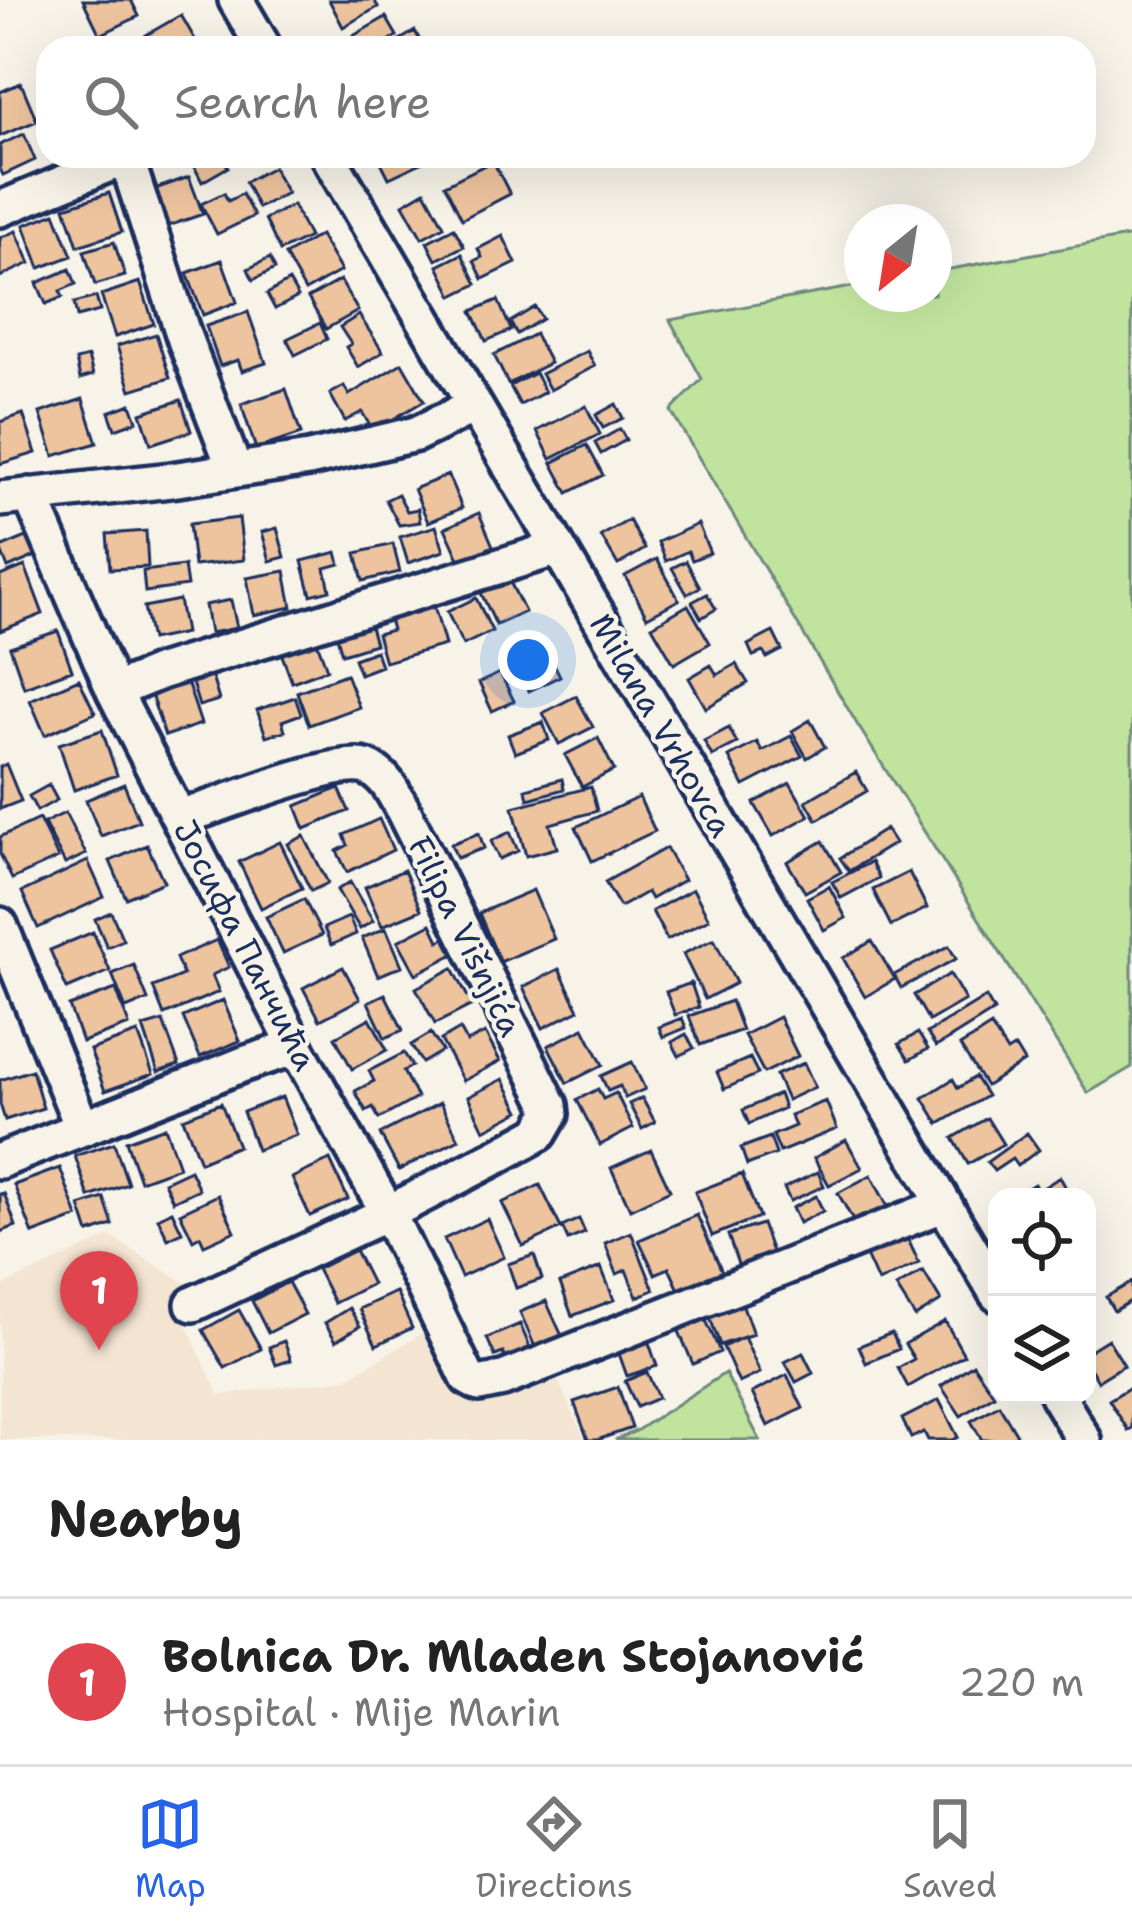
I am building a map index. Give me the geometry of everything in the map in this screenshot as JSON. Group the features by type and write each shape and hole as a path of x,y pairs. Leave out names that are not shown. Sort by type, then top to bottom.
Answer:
{"street":[{"path":"236,0 257,36"},
{"path":"0,209 101,168"},
{"path":"131,168 185,340 235,470"},
{"name":"Milana Vrhovca","path":"335,168 988,1279"},
{"path":"15,497 309,459 416,434 474,406"},
{"name":"Јосифа Панчића","path":"15,497 469,1378 479,1384 503,1379 943,1204"},
{"path":"114,691 160,672 558,548"},
{"name":"Filipa Višnjića","path":"181,818 352,765 378,773 403,809 551,1114 540,1133 388,1213"},
{"path":"0,925 82,1127"},
{"path":"0,1161 296,1047"},
{"path":"193,1304 388,1213"},
{"path":"1063,1404 1084,1440"}],"shaded area":[{"path":"110,1236 200,1292 175,1301 219,1395 346,1379 431,1328 460,1381 554,1372 585,1440 0,1440 0,1287"}],"green space":[{"path":"1132,236 1132,1067 1088,1093 857,724 671,411 702,379 670,320 844,288 844,312 952,312 952,269"},
{"path":"725,1373 760,1440 615,1440 636,1431"}],"building":[{"path":"83,0 131,0 139,16 100,35"},
{"path":"329,0 374,0 378,7 343,27"},
{"path":"181,15 193,36 146,36"},
{"path":"386,17 397,36 353,36"},
{"path":"21,83 36,121 0,136 0,92"},
{"path":"24,134 35,160 3,175 0,145"},
{"path":"195,168 226,168 202,182"},
{"path":"274,168 287,193 258,208 245,182"},
{"path":"384,168 410,168 389,178"},
{"path":"479,168 497,168 510,194 462,219 445,185"},
{"path":"189,177 203,214 168,226 155,189"},
{"path":"425,191 444,226 422,238 403,204"},
{"path":"109,193 122,232 78,246 65,207"},
{"path":"224,193 228,201 242,194 254,216 217,234 201,204"},
{"path":"293,205 309,237 280,251 265,219"},
{"path":"55,213 72,256 40,268 24,225"},
{"path":"454,228 464,246 436,260 427,242"},
{"path":"16,231 30,263 0,277 0,238"},
{"path":"320,235 341,271 305,291 285,255"},
{"path":"503,236 516,263 483,279 474,261 482,257 478,249"},
{"path":"114,242 125,276 95,285 84,251"},
{"path":"462,254 477,284 453,296 438,266"},
{"path":"270,258 275,269 253,280 248,269"},
{"path":"222,260 237,302 203,315 187,273"},
{"path":"70,269 76,284 60,291 63,297 46,304 37,283"},
{"path":"340,280 358,311 326,329 308,298"},
{"path":"289,281 298,297 275,309 267,294"},
{"path":"140,282 154,324 115,337 101,295"},
{"path":"96,297 100,311 77,317 74,303"},
{"path":"498,300 511,330 486,341 472,311"},
{"path":"535,307 542,319 517,334 510,322"},
{"path":"248,312 266,363 242,371 238,360 220,366 206,326"},
{"path":"359,315 383,352 358,367 340,327"},
{"path":"320,323 327,339 295,355 287,339"},
{"path":"156,334 170,378 131,390 117,346"},
{"path":"535,334 550,363 508,384 494,355"},
{"path":"587,351 595,366 550,390 541,374"},
{"path":"88,357 93,375 80,379 76,360"},
{"path":"402,363 424,401 373,431 362,412 345,421 330,394 344,386 349,395"},
{"path":"535,373 545,392 520,405 510,386"},
{"path":"286,389 301,434 256,449 241,404"},
{"path":"83,399 97,443 54,456 40,413"},
{"path":"181,400 191,431 151,444 141,413"},
{"path":"131,404 137,421 115,429 109,412"},
{"path":"616,404 623,418 603,428 596,415"},
{"path":"586,406 600,434 551,459 537,431"},
{"path":"23,414 36,453 0,464 0,422"},
{"path":"620,429 626,440 601,454 595,443"},
{"path":"587,445 603,475 568,493 552,463"},
{"path":"448,475 462,508 428,522 414,489"},
{"path":"398,494 407,511 418,509 420,522 399,525 386,500"},
{"path":"479,513 493,546 460,561 445,528"},
{"path":"239,518 244,560 194,566 189,524"},
{"path":"629,520 645,549 618,565 601,536"},
{"path":"698,524 710,553 692,560 688,551 666,561 658,542"},
{"path":"436,526 444,551 408,563 400,537"},
{"path":"277,528 285,557 270,561 262,532"},
{"path":"146,531 148,567 110,569 107,534"},
{"path":"29,536 38,555 8,568 0,548"},
{"path":"393,544 400,572 363,581 356,553"},
{"path":"337,552 340,564 325,568 330,590 311,595 302,561"},
{"path":"657,559 679,600 647,617 625,576"},
{"path":"686,561 700,587 687,594 672,568"},
{"path":"25,566 43,614 0,631 0,576"},
{"path":"184,566 187,586 145,592 143,571"},
{"path":"285,571 292,607 254,615 247,578"},
{"path":"509,580 525,612 496,625 481,593"},
{"path":"707,594 716,609 701,618 692,602"},
{"path":"476,598 492,631 463,645 447,612"},
{"path":"179,600 185,633 151,640 144,607"},
{"path":"231,600 237,628 210,633 205,605"},
{"path":"688,605 710,643 674,664 652,626"},
{"path":"434,606 445,645 385,662 377,634 392,630 389,619"},
{"path":"369,623 375,644 342,654 336,633"},
{"path":"58,631 72,670 24,687 10,647"},
{"path":"773,632 782,650 767,658 763,652 753,656 748,645"},
{"path":"315,637 327,669 292,682 280,650"},
{"path":"545,645 560,676 529,691 514,660"},
{"path":"376,651 381,666 360,674 354,659"},
{"path":"736,664 748,683 706,708 689,678 711,665 717,675"},
{"path":"500,673 514,701 492,711 479,683"},
{"path":"346,674 359,707 309,725 297,692"},
{"path":"185,676 201,724 165,736 149,689"},
{"path":"212,677 219,700 199,706 192,683"},
{"path":"79,679 95,713 45,735 30,700"},
{"path":"576,696 593,727 559,744 543,713"},
{"path":"295,697 301,714 282,721 285,731 266,736 257,710"},
{"path":"810,720 825,747 807,758 792,731"},
{"path":"543,722 549,740 515,753 508,735"},
{"path":"729,728 737,743 712,756 704,741"},
{"path":"102,730 117,775 74,790 59,744"},
{"path":"791,736 802,756 744,786 729,757 757,742 762,751"},
{"path":"598,738 614,770 582,787 565,755"},
{"path":"6,764 21,801 0,809 0,767"},
{"path":"856,772 867,791 817,820 806,801"},
{"path":"562,779 564,789 528,799 526,789"},
{"path":"790,783 809,816 773,836 754,803"},
{"path":"124,784 139,821 101,836 86,800"},
{"path":"49,785 57,800 37,811 29,796"},
{"path":"591,787 597,811 550,824 557,848 526,856 513,807"},
{"path":"339,788 349,811 305,829 296,806"},
{"path":"639,797 655,831 592,861 576,827"},
{"path":"65,813 86,854 65,864 44,823"},
{"path":"39,819 58,858 12,879 0,854 0,837"},
{"path":"379,819 393,850 347,872 337,851 348,845 344,835"},
{"path":"886,829 895,843 849,871 840,858"},
{"path":"510,832 518,851 499,859 491,841"},
{"path":"479,833 484,848 457,858 451,844"},
{"path":"304,836 328,883 311,891 288,844"},
{"path":"823,841 841,872 805,892 787,862"},
{"path":"280,842 302,888 261,908 239,862"},
{"path":"147,845 164,882 126,898 110,861"},
{"path":"666,848 684,880 651,899 647,892 620,907 605,882"},
{"path":"88,861 104,897 38,928 22,892"},
{"path":"871,862 879,878 841,898 832,882"},
{"path":"404,870 421,910 382,926 365,887"},
{"path":"909,872 927,908 891,926 873,890"},
{"path":"350,882 373,921 360,929 337,890"},
{"path":"829,886 846,918 824,930 807,898"},
{"path":"693,889 709,919 667,940 652,911"},
{"path":"533,890 554,939 500,962 479,913"},
{"path":"304,899 322,935 283,953 266,917"},
{"path":"111,912 123,940 107,947 95,919"},
{"path":"349,917 356,934 331,945 324,928"},
{"path":"431,924 439,941 445,938 454,954 416,974 398,941"},
{"path":"386,928 402,966 378,976 362,938"},
{"path":"93,932 110,971 67,989 50,950"},
{"path":"714,939 736,983 705,999 683,954"},
{"path":"217,940 229,967 212,975 219,992 164,1015 153,987 183,975 176,958"},
{"path":"872,941 895,979 865,997 843,958"},
{"path":"949,946 956,959 901,988 894,975"},
{"path":"134,965 148,1000 126,1009 112,974"},
{"path":"343,967 360,999 320,1020 303,988"},
{"path":"453,968 472,1005 435,1024 416,988"},
{"path":"559,969 579,1010 543,1028 523,987"},
{"path":"950,974 965,1000 929,1021 914,995"},
{"path":"691,983 699,1007 675,1015 666,992"},
{"path":"116,989 129,1025 82,1042 69,1006"},
{"path":"385,994 403,1030 385,1038 368,1002"},
{"path":"986,997 994,1011 936,1047 927,1033"},
{"path":"223,1000 240,1041 200,1057 183,1017"},
{"path":"731,1001 742,1030 700,1045 689,1016"},
{"path":"779,1017 798,1056 764,1073 744,1035"},
{"path":"370,1018 387,1050 352,1069 335,1037"},
{"path":"682,1018 686,1028 663,1037 659,1027"},
{"path":"163,1021 179,1065 158,1072 143,1027"},
{"path":"991,1026 1007,1052 1015,1047 1024,1062 986,1086 960,1046"},
{"path":"584,1028 603,1065 567,1083 548,1046"},
{"path":"460,1029 467,1042 485,1033 500,1061 463,1081 441,1040"},
{"path":"138,1033 153,1074 105,1091 90,1050"},
{"path":"431,1033 442,1051 422,1063 411,1045"},
{"path":"918,1033 928,1049 909,1060 899,1044"},
{"path":"686,1034 694,1048 679,1056 672,1042"},
{"path":"404,1053 412,1066 403,1071 417,1098 379,1119 373,1107 366,1111 355,1091 374,1081 369,1071"},
{"path":"750,1058 758,1074 724,1089 717,1072"},
{"path":"632,1062 645,1089 625,1098 620,1086 608,1091 601,1076"},
{"path":"804,1063 815,1087 787,1100 776,1075"},
{"path":"32,1070 43,1108 5,1120 0,1080"},
{"path":"975,1077 987,1096 939,1124 923,1098 953,1079 958,1088"},
{"path":"503,1079 520,1111 484,1130 468,1097"},
{"path":"598,1089 603,1099 616,1093 633,1128 600,1145 577,1100"},
{"path":"779,1094 784,1108 749,1124 743,1110"},
{"path":"282,1097 297,1135 257,1150 243,1112"},
{"path":"642,1098 655,1122 642,1129 629,1104"},
{"path":"826,1101 837,1129 780,1152 773,1135 795,1126 790,1115"},
{"path":"221,1103 238,1146 200,1162 183,1118"},
{"path":"440,1103 459,1139 399,1170 380,1134"},
{"path":"987,1118 1003,1144 968,1164 953,1138"},
{"path":"165,1127 179,1167 140,1181 126,1141"},
{"path":"1027,1133 1039,1150 1017,1166 1012,1159 994,1171 987,1162"},
{"path":"770,1137 776,1154 747,1165 741,1148"},
{"path":"846,1140 862,1168 829,1185 814,1158"},
{"path":"114,1143 128,1184 89,1197 75,1156"},
{"path":"651,1150 670,1190 630,1209 611,1168"},
{"path":"330,1160 348,1199 310,1216 292,1178"},
{"path":"60,1168 78,1217 33,1234 14,1185"},
{"path":"190,1170 199,1189 173,1201 164,1182"},
{"path":"818,1172 824,1186 790,1201 784,1188"},
{"path":"742,1174 759,1217 712,1236 695,1192"},
{"path":"871,1175 889,1209 856,1226 838,1193"},
{"path":"1060,1177 1066,1188 1043,1188"},
{"path":"540,1185 561,1228 523,1246 502,1203"},
{"path":"4,1193 16,1226 0,1232 0,1194"},
{"path":"218,1195 235,1231 204,1245 200,1236 193,1240 180,1213"},
{"path":"816,1196 823,1211 799,1223 792,1208"},
{"path":"104,1198 113,1225 89,1233 80,1206"},
{"path":"172,1211 182,1232 168,1239 158,1218"},
{"path":"697,1215 724,1276 681,1294 669,1268 655,1274 639,1240"},
{"path":"487,1219 504,1257 461,1277 444,1239"},
{"path":"579,1219 585,1233 568,1240 562,1227"},
{"path":"762,1224 773,1255 739,1267 728,1235"},
{"path":"631,1232 654,1290 637,1297 626,1270 617,1274 605,1243"},
{"path":"905,1233 919,1263 878,1282 864,1251"},
{"path":"355,1250 372,1284 334,1303 317,1269"},
{"path":"534,1255 542,1279 516,1288 508,1264"},
{"path":"601,1267 614,1300 572,1316 560,1283"},
{"path":"923,1271 941,1301 915,1317 896,1287"},
{"path":"288,1282 305,1314 268,1333 252,1301"},
{"path":"1132,1282 1132,1300 1114,1311 1106,1297"},
{"path":"396,1292 412,1328 376,1345 359,1309"},
{"path":"546,1301 562,1336 535,1347 520,1312"},
{"path":"742,1303 753,1334 720,1345 709,1315"},
{"path":"349,1308 360,1326 336,1341 325,1323"},
{"path":"239,1310 261,1349 225,1368 203,1330"},
{"path":"705,1318 720,1352 693,1364 678,1329"},
{"path":"945,1321 964,1355 908,1387 898,1368 914,1359 905,1344"},
{"path":"520,1324 531,1350 506,1361 503,1353 495,1356 487,1338"},
{"path":"892,1333 899,1349 866,1363 859,1346"},
{"path":"744,1337 760,1373 739,1383 723,1347"},
{"path":"1108,1339 1124,1365 1098,1381 1096,1378 1096,1346"},
{"path":"648,1340 657,1366 627,1376 618,1351"},
{"path":"284,1341 291,1360 276,1365 269,1347"},
{"path":"803,1353 813,1373 796,1382 785,1362"},
{"path":"973,1364 988,1386 988,1399 961,1416 941,1386"},
{"path":"647,1372 658,1398 637,1407 625,1381"},
{"path":"787,1375 803,1408 768,1426 752,1393"},
{"path":"1132,1386 1132,1428 1128,1430 1109,1400"},
{"path":"618,1387 632,1428 588,1440 574,1402"},
{"path":"939,1400 958,1437 928,1440 924,1432 911,1438 902,1419"},
{"path":"999,1405 1017,1435 1008,1440 982,1440 971,1421"}],"place":[{"name":"Bolnica Dr. Mladen Stojanović","path":"99,1350"}]}
